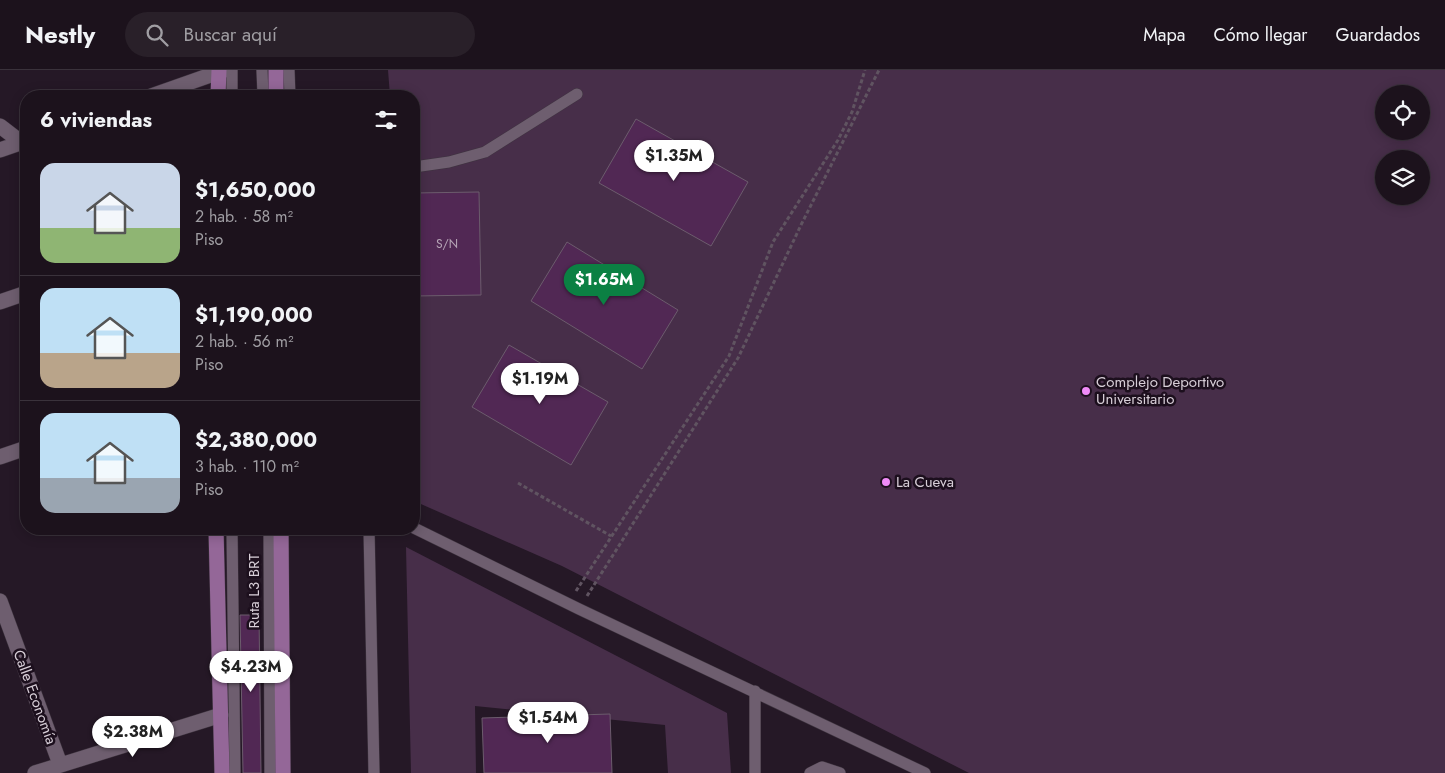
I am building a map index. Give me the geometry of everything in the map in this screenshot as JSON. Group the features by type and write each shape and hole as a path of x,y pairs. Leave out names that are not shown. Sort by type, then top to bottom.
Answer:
{"main road":[{"path":"219,90 224,70"},
{"path":"276,70 276,90"},
{"path":"216,535 222,773"},
{"path":"281,535 283,773"}],"street":[{"path":"168,90 224,70"},
{"path":"0,126 20,140"},
{"path":"0,150 20,144"},
{"path":"0,302 20,295"},
{"path":"0,457 20,450"},
{"name":"Calle Economía","path":"0,601 60,764"},
{"path":"35,773 221,715"}],"lane":[{"path":"224,70 230,90"},
{"path":"262,70 263,90"},
{"path":"289,70 290,90"},
{"path":"420,166 449,162 484,152 577,94"},
{"path":"420,531 579,609 925,773"},
{"path":"232,535 235,773"},
{"name":"Ruta L3 BRT","path":"269,535 270,773"},
{"path":"369,535 374,773"},
{"path":"755,692 755,773"},
{"path":"810,773 822,767 840,773"}],"path":[{"path":"568,603 728,356 773,242 838,140 852,112 865,70"},
{"path":"579,609 738,358 801,225 879,70"},
{"path":"518,483 611,536"}],"shaded area":[{"name":"Complejo Deportivo Universitario","path":"388,70 1445,70 1445,773 969,773 562,566 420,504 420,90 390,90"},
{"path":"406,547 727,713 731,773 668,773 665,725 475,706 476,773 411,773"}],"building":[{"path":"636,119 748,182 711,246 599,183"},
{"path":"479,192 481,295 420,296 420,193"},
{"path":"567,242 678,310 642,369 531,301"},
{"path":"509,345 608,402 571,465 472,407"},
{"path":"240,615 259,615 261,773 243,773"},
{"path":"610,714 612,773 484,773 482,718"}],"place":[{"name":"Complejo Deportivo Universitario","path":"1086,391"},
{"name":"La Cueva","path":"886,482"}]}
